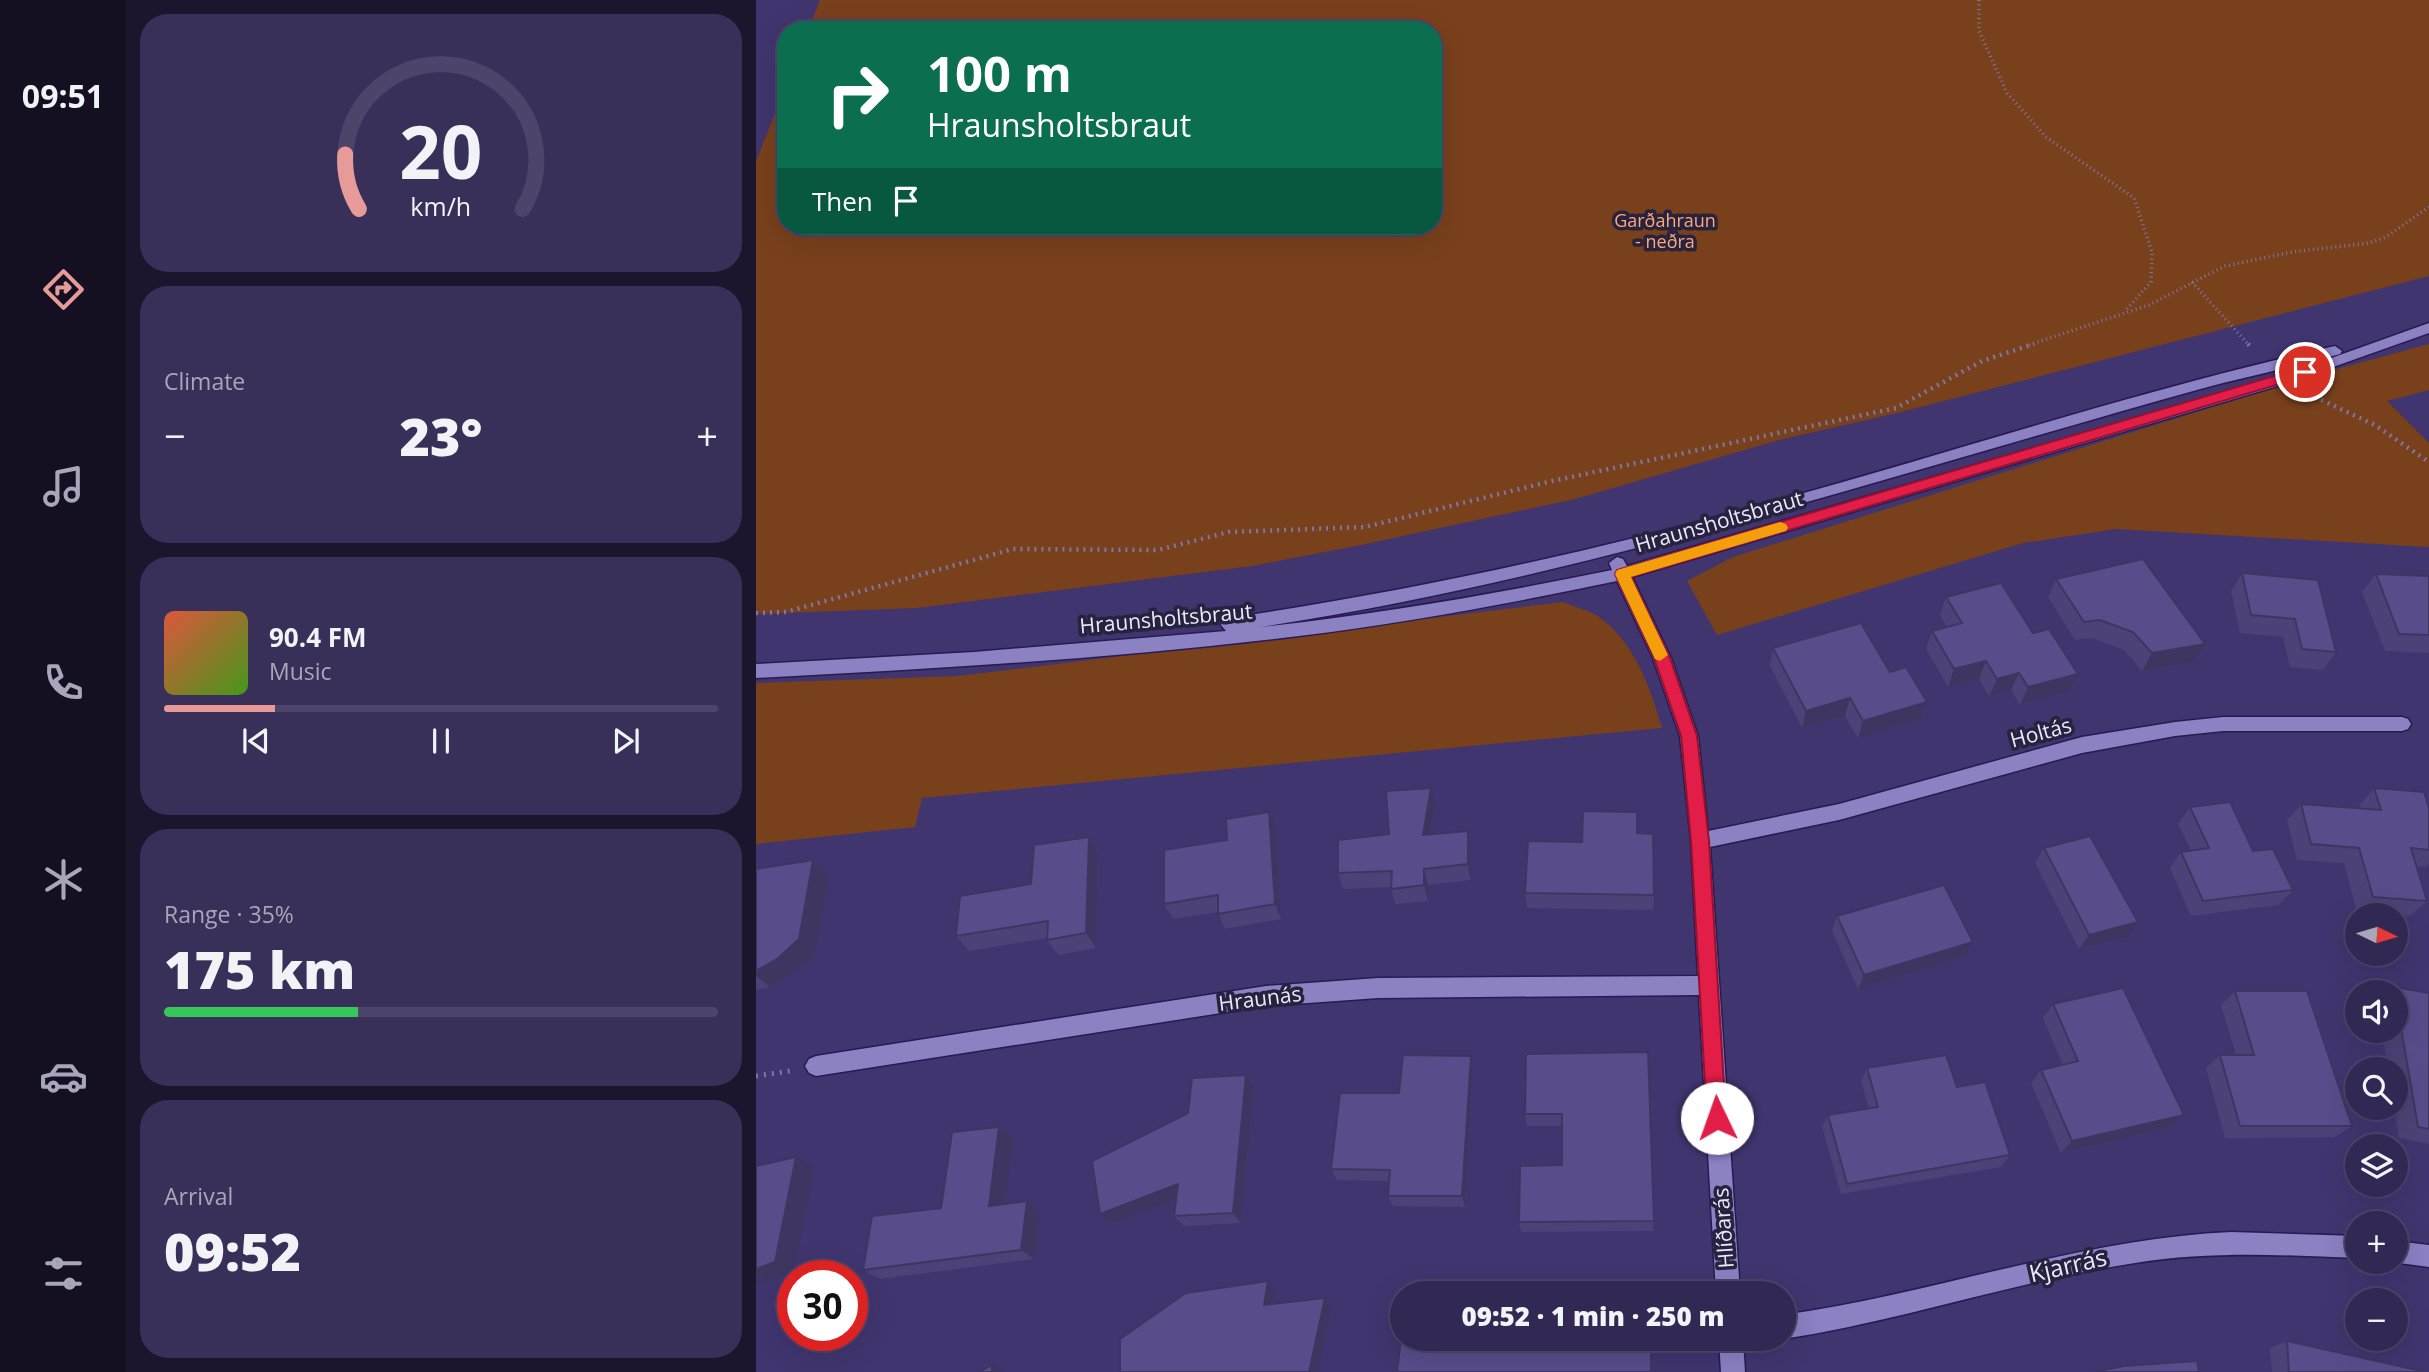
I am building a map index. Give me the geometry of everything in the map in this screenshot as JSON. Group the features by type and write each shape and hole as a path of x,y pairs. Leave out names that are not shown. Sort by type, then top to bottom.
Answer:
{"street":[{"name":"Hraunsholtsbraut","path":"756,671 1188,642 1522,597 1622,574 2283,380 2429,328"},
{"name":"Hraunsholtsbraut","path":"1035,652 1297,615 1514,574 1611,551 1987,447 2268,365 2396,339"},
{"name":"Hlíðarás","path":"1611,551 1662,658 1689,736 1700,841 1727,1281"},
{"name":"Holtás","path":"1700,841 1839,812 2082,745 2175,729 2222,724 2402,724"},
{"name":"Hraunás","path":"816,1066 1266,996 1378,988 1709,985"},
{"name":"Kjarrás","path":"1796,1325 1837,1320 2129,1253 2226,1242 2296,1242 2345,1246"},
{"path":"2408,1253 2429,1256"},
{"path":"1732,1351 1733,1372"}],"path":[{"path":"1979,0 1979,31 2007,93 2046,136 2134,198 2152,252 2151,282 2138,299 2121,314"},
{"path":"756,613 786,612 1013,549 1158,550 1229,532 1365,527 1565,478 1896,408 1982,361 2149,305 2209,272 2254,259 2369,243 2386,237 2429,207"},
{"path":"2192,282 2253,348"},
{"path":"2306,393 2342,407 2377,426 2429,462"}],"green space":[{"name":"Garðahraun - neðra","path":"820,0 2429,0 2429,276 1897,413 1779,440 1575,499 1361,545 1252,566 917,608 756,614 756,161 777,108 777,235 1442,235 1442,21 812,21"},
{"path":"2429,344 2429,390 2387,401 2429,443 2429,547 2116,529 2023,543 1717,635 1687,581 1733,557 2315,375"},
{"path":"1563,602 1599,617 1622,640 1640,667 1662,728 922,798 915,827 756,844 756,683 958,676"}],"building":[{"path":"2143,559 2205,644 2152,653 2133,632 2100,620 2084,622 2056,579"},
{"path":"2242,573 2318,580 2336,652 2302,649 2295,619 2251,615"},
{"path":"2376,574 2429,576 2429,635 2399,634"},
{"path":"2001,583 2033,633 2049,629 2078,674 2028,687 2019,673 1997,679 1986,661 1954,669 1932,631 1962,623 1946,597"},
{"path":"1861,623 1890,672 1906,667 1927,702 1863,721 1850,698 1806,711 1773,648"},
{"path":"1431,788 1423,835 1468,831 1468,864 1424,869 1424,885 1391,889 1392,871 1338,873 1338,840 1389,834 1386,791"},
{"path":"2374,788 2424,792 2429,808 2429,850 2411,848 2427,901 2373,897 2359,848 2311,844 2301,804 2381,810"},
{"path":"2230,802 2253,851 2273,849 2293,890 2203,901 2181,852 2209,848 2190,807"},
{"path":"1583,811 1637,812 1637,833 1653,834 1654,895 1525,893 1528,841 1582,842"},
{"path":"1269,812 1275,904 1218,914 1218,895 1164,904 1164,850 1227,840 1226,819"},
{"path":"2090,836 2138,922 2089,935 2044,848"},
{"path":"1089,837 1086,933 1047,940 1048,921 956,936 960,896 1031,884 1034,845"},
{"path":"813,860 799,939 777,959 756,971 756,869"},
{"path":"1944,885 1973,942 1864,975 1837,916"},
{"path":"2123,988 2184,1115 2072,1141 2041,1070 2078,1061 2053,1004"},
{"path":"2408,989 2429,993 2429,1129 2418,1127 2404,1043 2408,1043"},
{"path":"2235,991 2307,991 2345,1105 2345,1120 2350,1120 2352,1126 2240,1126 2220,1055 2254,1055"},
{"path":"1648,1052 1654,1221 1519,1222 1520,1166 1562,1165 1562,1114 1525,1114 1526,1054"},
{"path":"1403,1055 1471,1056 1462,1196 1388,1196 1390,1170 1331,1169 1340,1093 1399,1093"},
{"path":"1946,1055 1957,1087 1985,1082 2010,1155 1847,1184 1828,1115 1878,1107 1867,1068"},
{"path":"1246,1075 1233,1213 1174,1216 1178,1184 1100,1214 1092,1161 1188,1113 1192,1078"},
{"path":"999,1127 989,1206 1027,1201 1021,1250 868,1269 868,1260 865,1260 872,1216 941,1208 952,1132"},
{"path":"796,1157 775,1262 756,1269 756,1166"},
{"path":"1268,1281 1264,1305 1325,1298 1309,1372 1120,1372 1120,1339 1186,1293"},
{"path":"2287,1341 2426,1372 2289,1372"},
{"path":"1400,1351 1651,1351 1651,1372 1397,1372"},
{"path":"2197,1361 2199,1372 2094,1372 2124,1366"},
{"path":"992,1365 992,1372 978,1372"}],"slow traffic":[{"path":"1660,655 1622,574 1780,528"}],"route":[{"path":"1717,1118 1700,841 1689,736 1662,658 1622,574 2305,372"}]}
